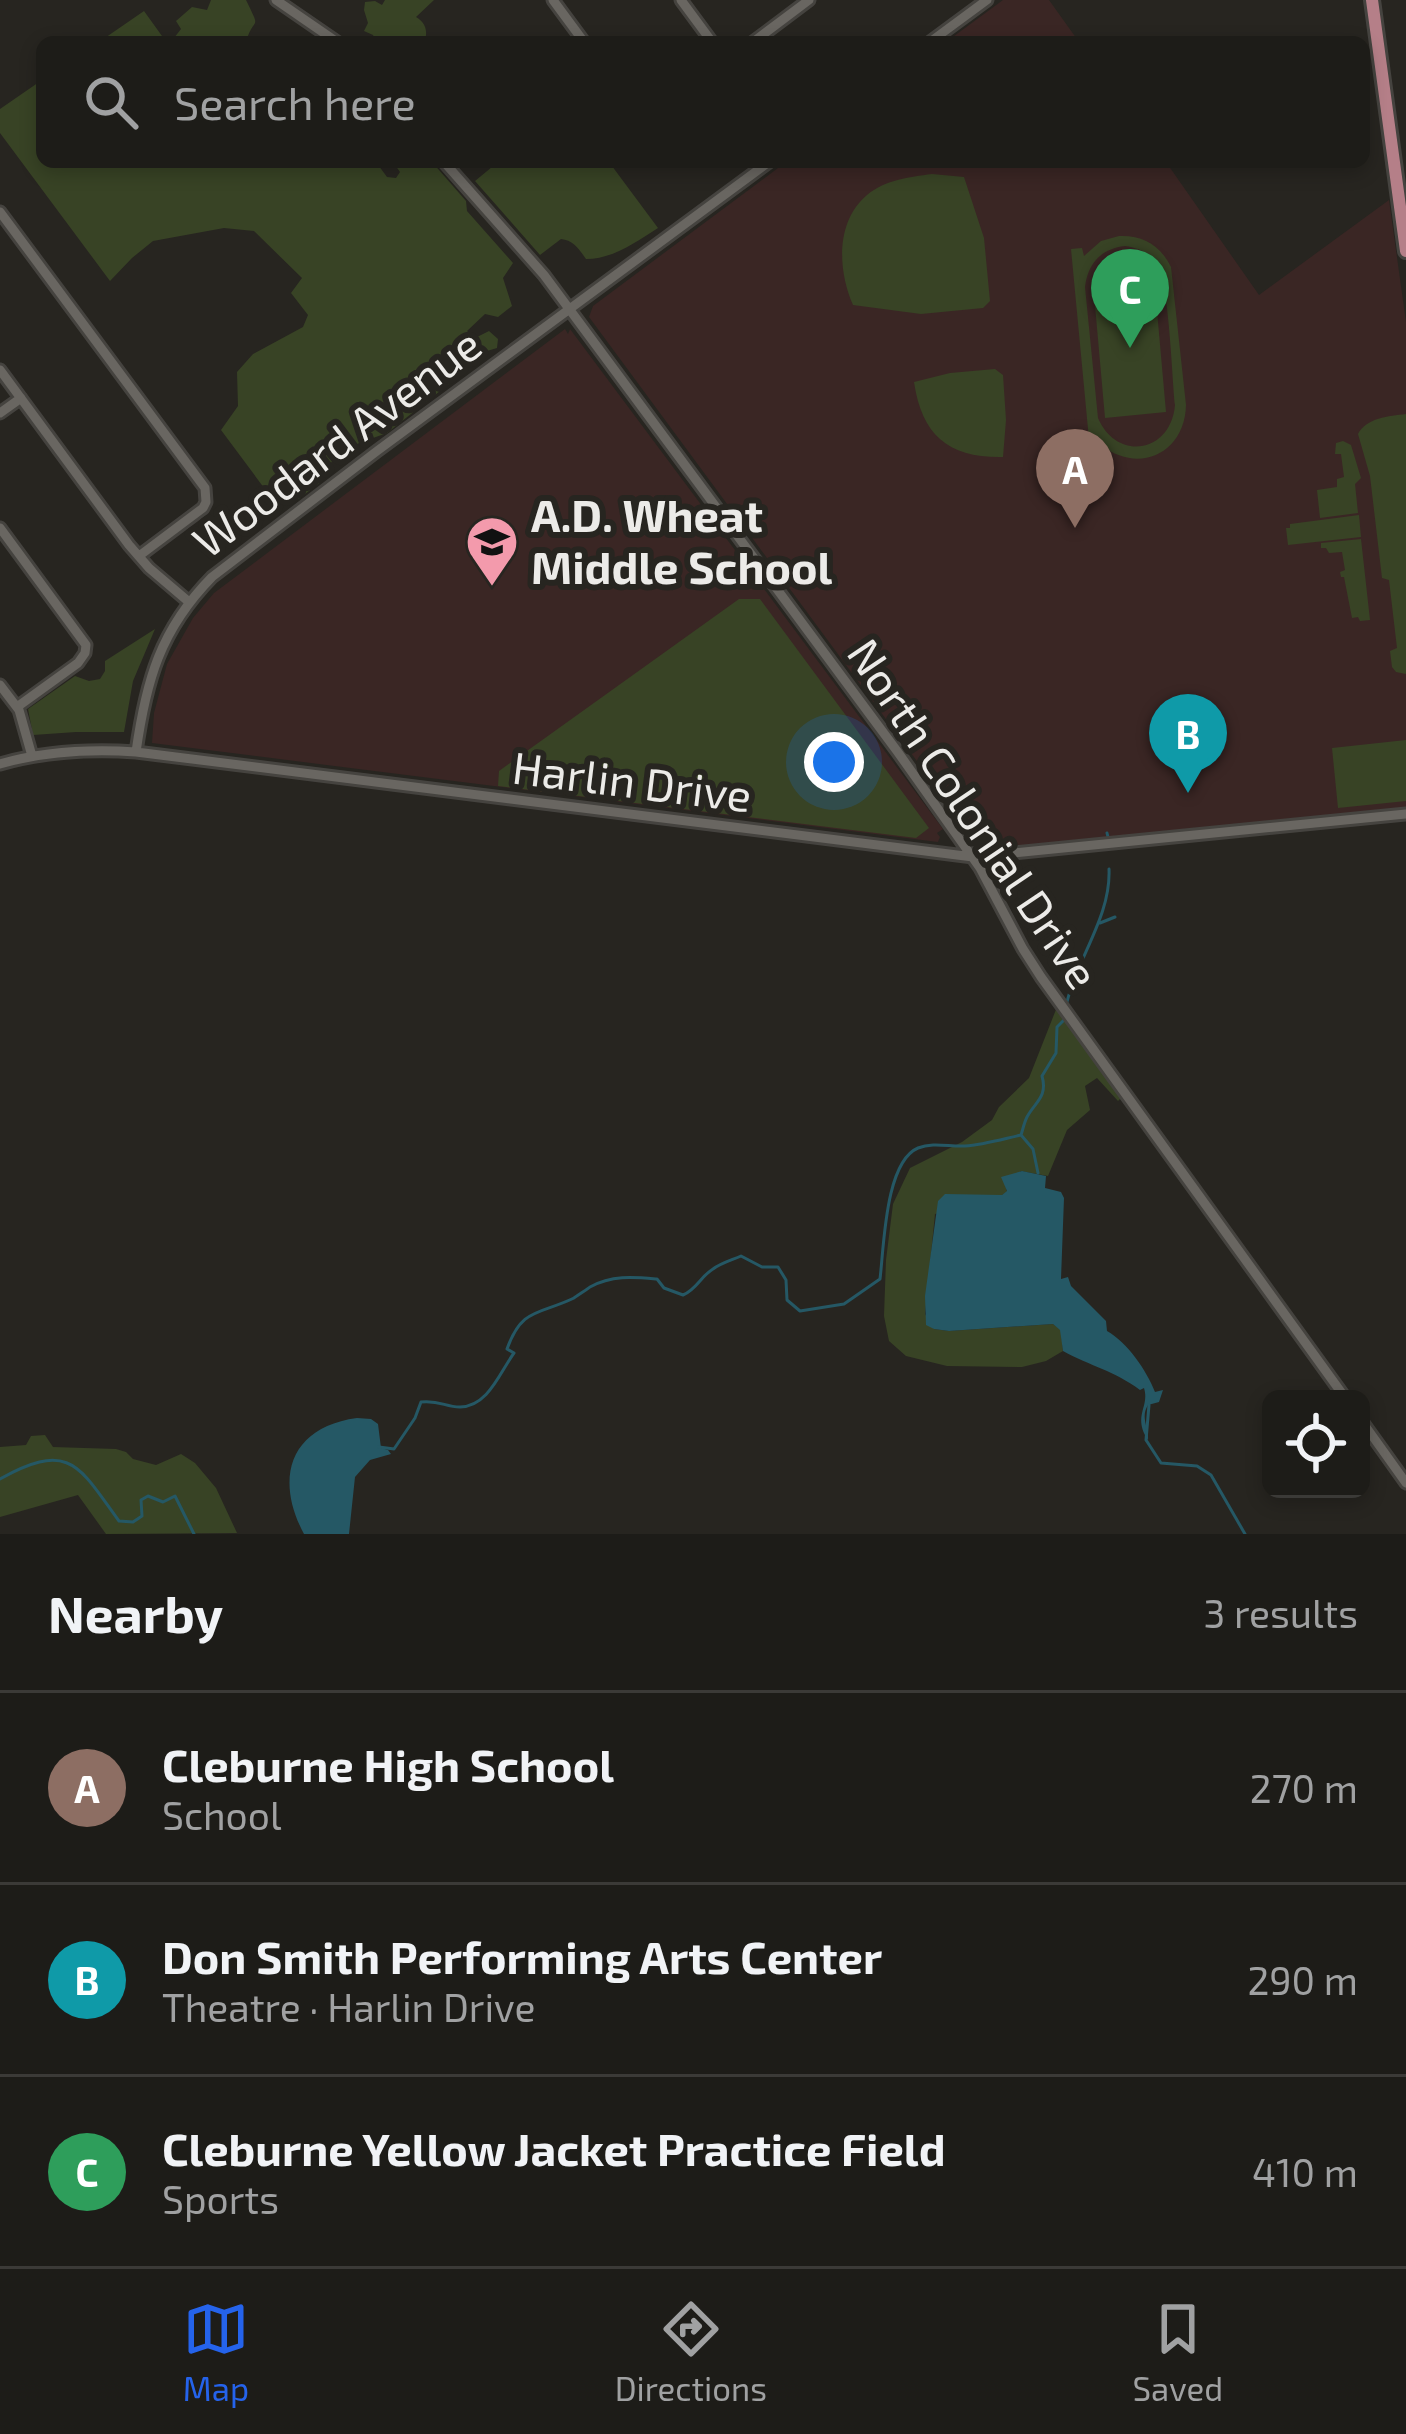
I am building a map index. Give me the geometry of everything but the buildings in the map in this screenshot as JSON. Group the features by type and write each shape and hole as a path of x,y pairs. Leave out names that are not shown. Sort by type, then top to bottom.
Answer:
{"main road":[{"path":"1372,0 1406,250"}],"street":[{"path":"276,0 328,36"},
{"path":"553,0 580,36"},
{"path":"681,0 708,36"},
{"path":"761,36 808,0"},
{"path":"938,36 987,0"},
{"name":"North Colonial Drive","path":"449,168 533,262 884,733 973,857 1041,977 1339,1390"},
{"name":"Woodard Avenue","path":"136,752 152,668 166,637 189,602 227,565 761,168"},
{"path":"0,212 205,488 203,508 139,556"},
{"path":"0,370 139,556 189,602"},
{"path":"0,413 21,398"},
{"path":"0,528 86,645 78,663 17,707"},
{"path":"0,685 17,707 32,756"},
{"path":"0,764 85,750 136,752"},
{"name":"Harlin Drive","path":"136,752 973,857 1406,814"},
{"path":"1370,1433 1406,1483"}],"shaded area":[{"path":"1003,0 1049,0 1075,36 954,36"},
{"path":"778,168 1170,168 1259,295 1389,200 1406,322 1406,807 994,848 982,845 589,317 593,306"},
{"name":"A.D. Wheat Middle School","path":"565,329 568,334 570,329 943,829 937,833 938,842 152,743 154,713 167,664 193,618 214,593"}],"green space":[{"path":"211,0 246,0 255,20 248,36 176,36 181,29 176,21 192,7 207,10"},
{"path":"385,0 434,0 416,17 426,36 373,36 364,31 368,23 365,2 382,5"},
{"path":"144,11 162,36 108,36"},
{"path":"36,84 36,168 380,168 387,177 396,178 397,168 437,168 513,263 503,278 512,306 498,317 485,314 467,331 475,338 489,331 498,339 497,348 467,357 469,368 387,433 333,459 322,481 292,504 273,500 221,430 238,406 237,372 253,354 303,327 308,315 291,293 302,278 254,231 224,228 153,241 110,281 0,133 0,109"},
{"path":"491,168 613,168 658,228 606,256 586,259 572,243 561,239 540,255 475,181"},
{"path":"932,174 964,177 984,238 990,301 983,308 921,314 853,305 842,262 849,219 867,195 882,186"},
{"path":"1136,237 1156,247 1171,267 1184,422 1169,447 1144,458 1116,454 1101,445 1090,450 1071,249 1082,248 1084,256 1101,241","holes":["1125,246 1143,251 1157,264 1167,309 1175,405 1164,433 1142,446 1117,441 1098,418 1085,287 1097,259"]},
{"path":"1154,277 1166,412 1105,418 1093,283"},
{"path":"995,369 1003,375 1003,457 953,448 931,430 914,382"},
{"path":"1406,414 1406,674 1392,667 1390,651 1397,648 1389,580 1382,578 1370,476 1358,434 1372,421"},
{"path":"1336,443 1351,445 1361,478 1355,484 1358,513 1320,518 1317,490 1337,487 1337,479 1344,477 1341,454 1335,454"},
{"path":"1359,515 1361,537 1288,545 1286,528 1290,524"},
{"path":"1361,539 1370,620 1360,621 1352,618 1341,577 1345,570 1342,552 1329,553 1321,543"},
{"path":"739,599 760,599 929,828 916,838 498,786 499,771"},
{"path":"155,629 133,681 124,732 33,735 28,709 75,676 100,679 105,661"},
{"path":"1406,740 1406,801 1338,808 1332,748"},
{"path":"1057,1007 1122,1097 1118,1101 1097,1078 1085,1086 1090,1110 1067,1130 1048,1176 1021,1171 1005,1183 1007,1192 1002,1195 935,1214 925,1314 934,1329 949,1331 1053,1324 1061,1330 1063,1351 1022,1367 947,1366 906,1356 889,1341 884,1316 893,1204 910,1168 962,1142 992,1120 1029,1078"},
{"path":"45,1435 53,1447 116,1449 156,1465 181,1454 216,1488 237,1533 106,1534 78,1495 0,1517 0,1447 26,1445 31,1436"}],"water":[{"path":"1022,1171 1046,1176 1045,1188 1061,1192 1064,1198 1061,1279 1068,1277 1071,1286 1106,1321 1107,1331 1136,1358 1155,1392 1163,1390 1159,1402 1146,1410 1148,1440 1141,1424 1144,1388 1063,1351 1060,1330 1053,1324 949,1331 926,1325 925,1296 938,1201 945,1194 1002,1195 1007,1191 1001,1177"},
{"path":"357,1418 378,1424 381,1448 391,1454 370,1460 355,1477 349,1534 304,1534 290,1494 294,1458 316,1432"}],"waterway":[{"path":"1107,833 1108,837"},
{"path":"1067,1002 1105,903 1109,869"},
{"path":"1100,923 1115,917"},
{"path":"379,1447 394,1449 421,1402 460,1407 478,1401 514,1353 507,1349 526,1319 606,1280 657,1279 664,1288 683,1295 716,1267 741,1256 762,1267 778,1267 786,1280 787,1300 800,1311 844,1304 880,1279 888,1207 907,1156 924,1146 972,1145 1021,1135 1042,1094 1042,1076 1056,1053 1057,1027 1065,1019"},
{"path":"1021,1135 1033,1149 1038,1173"},
{"path":"1149,1405 1146,1440 1161,1463 1197,1466 1211,1475 1245,1534"},
{"path":"0,1479 42,1461 58,1461 82,1473 119,1521 133,1522 142,1516 141,1500 148,1496 163,1502 175,1496 194,1534"}],"place":[{"name":"Cleburne Yellow Jacket Practice Field","path":"1130,348"},
{"name":"Cleburne High School","path":"1075,528"},
{"name":"A.D. Wheat Middle School","path":"492,588"},
{"name":"Don Smith Performing Arts Center","path":"1188,793"}]}
